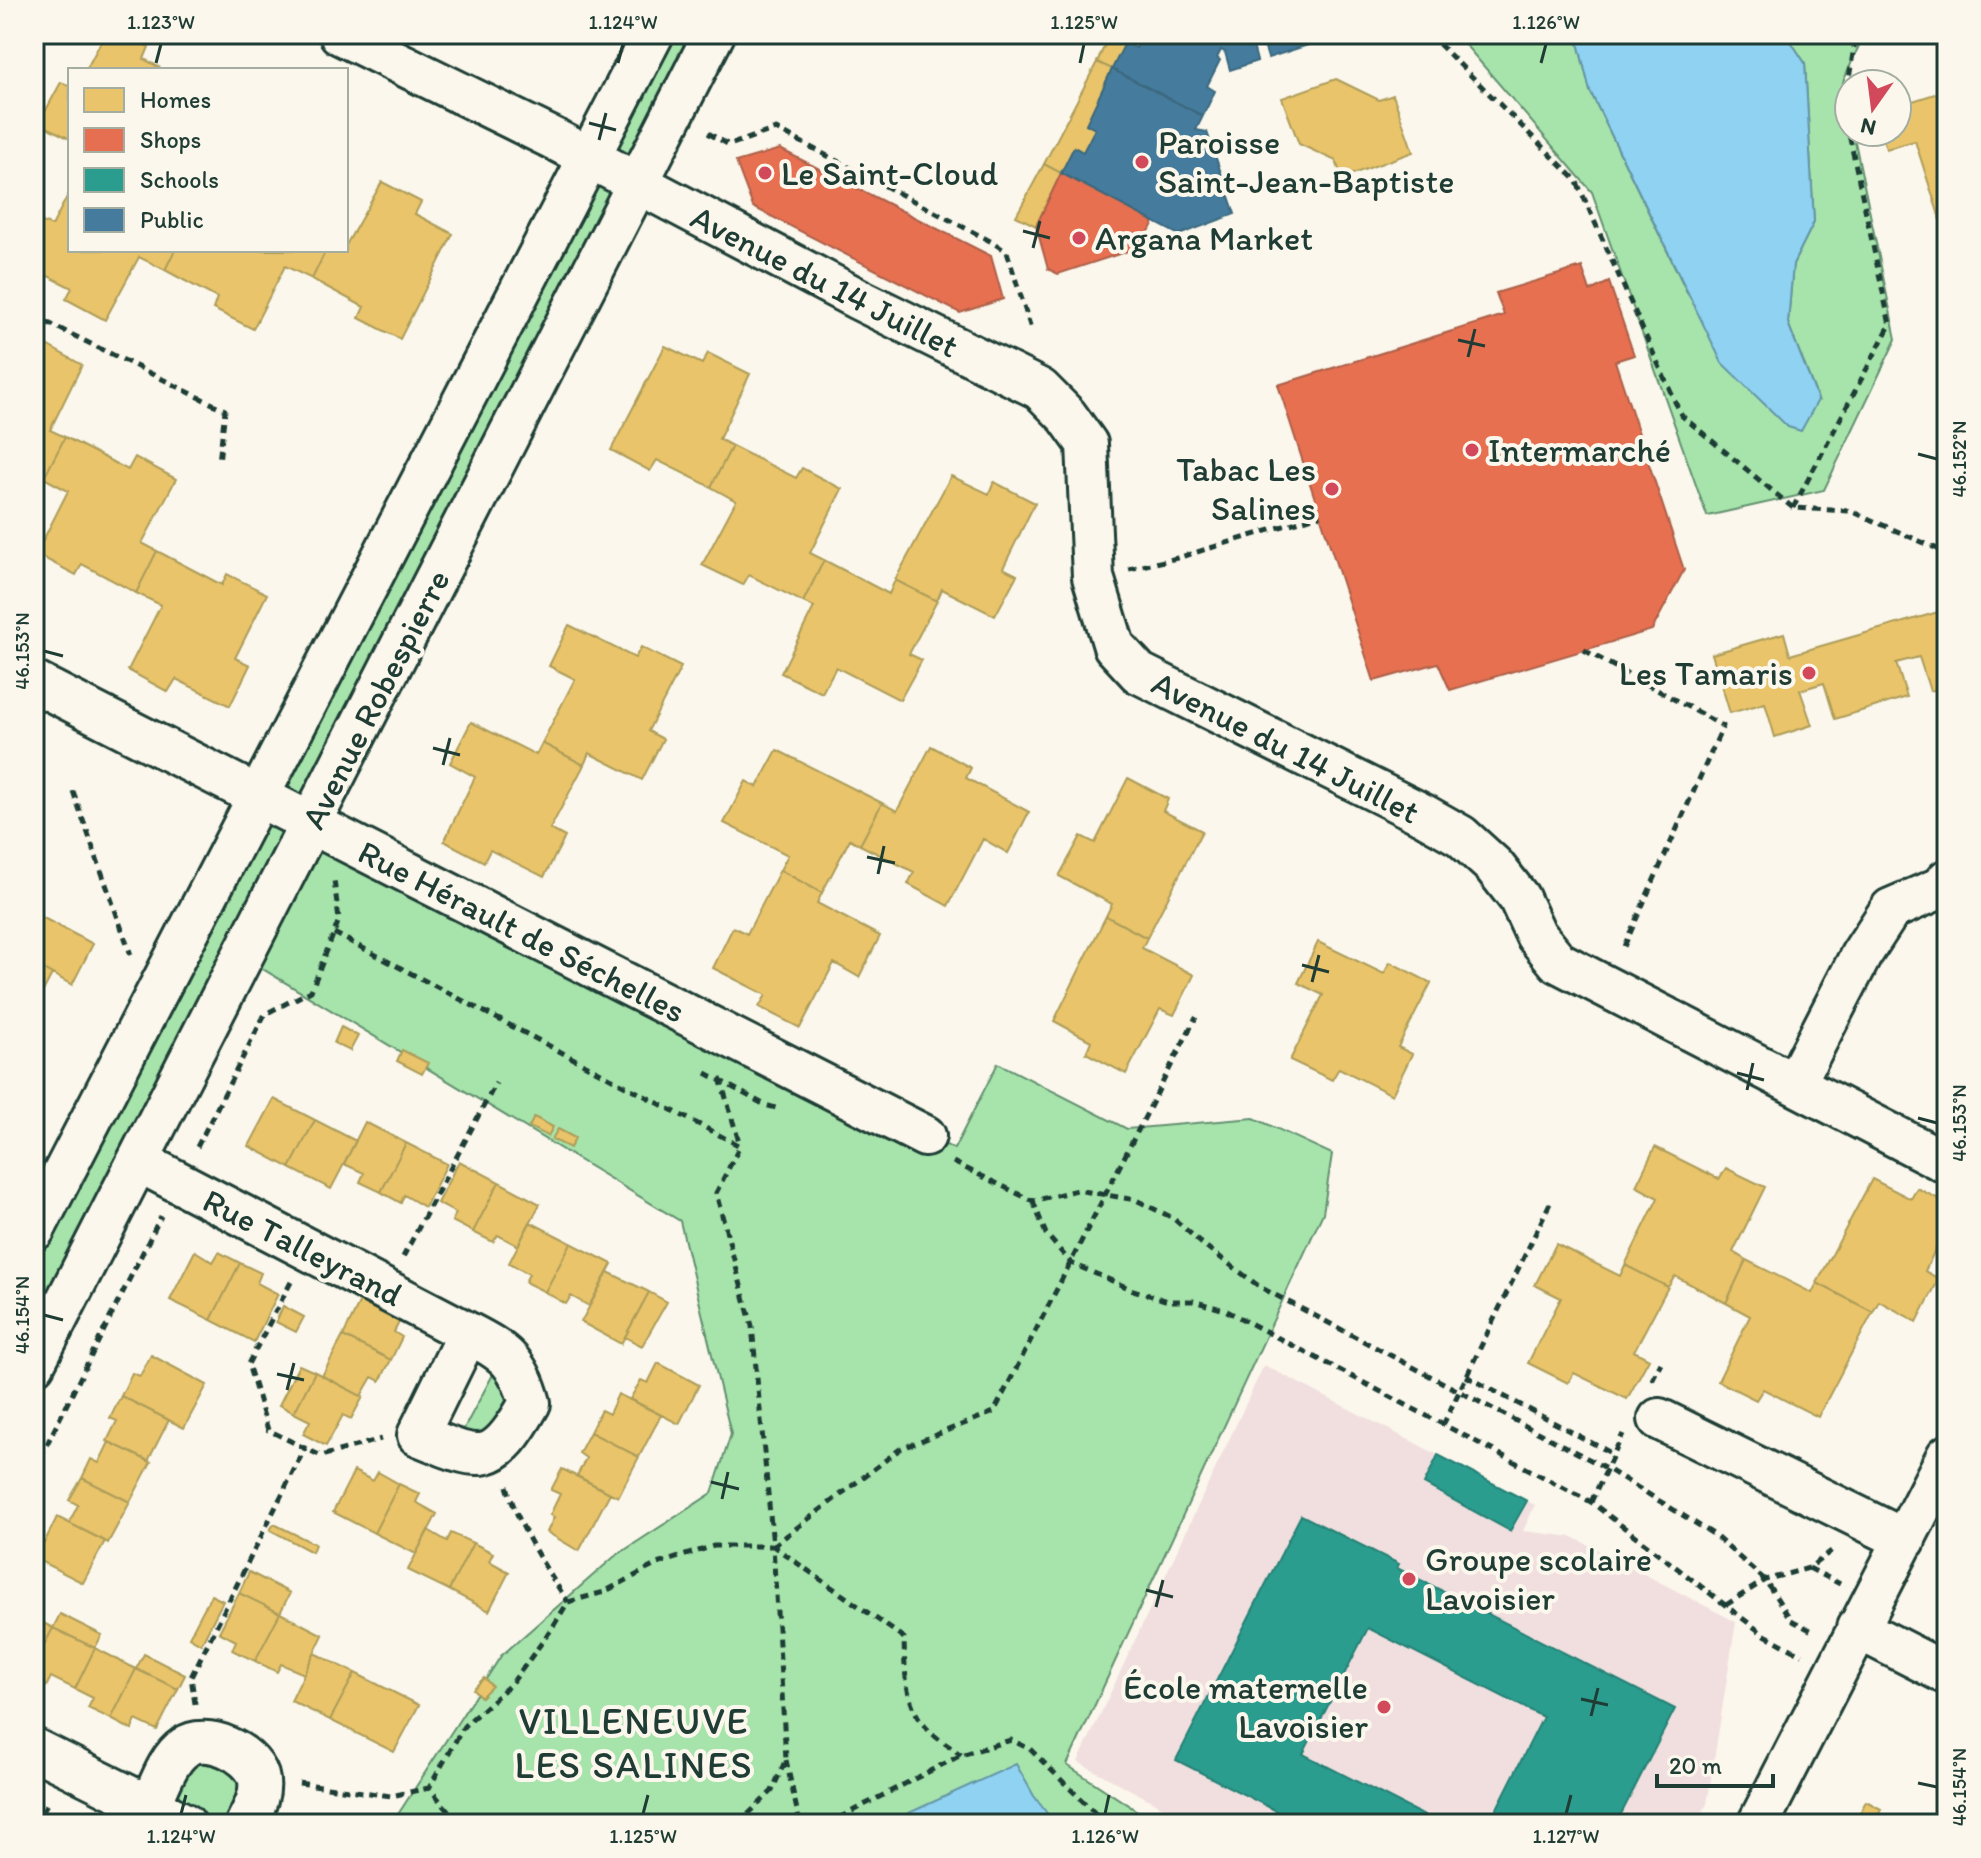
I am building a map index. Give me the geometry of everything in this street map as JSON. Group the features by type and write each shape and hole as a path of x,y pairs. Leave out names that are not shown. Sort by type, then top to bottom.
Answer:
{"street":[{"name":"Avenue Robespierre","path":"34,1230 653,34"},
{"name":"Avenue Robespierre","path":"34,1364 314,825 714,34"},
{"name":"Avenue du 14 Juillet","path":"344,35 1040,389 1067,416 1087,444 1093,577 1114,646 1139,673 1461,836 1494,866 1511,887 1536,935 1558,962 1947,1163"},
{"name":"Rue Hérault de Séchelles","path":"34,682 737,1041 939,1149"},
{"path":"1795,1083 1861,955 1891,909 1940,888 1947,880"},
{"name":"Rue Talleyrand","path":"138,1161 499,1349 523,1378 530,1403 515,1430 496,1451"},
{"path":"468,1333 418,1435 468,1455 496,1451"},
{"path":"1659,1419 1888,1530"},
{"path":"1758,1824 1857,1628 1888,1530 1947,1456"},
{"path":"1857,1628 1947,1674"},
{"path":"34,1749 168,1815 175,1755 186,1745 199,1741 217,1743 250,1762 258,1777 255,1805 246,1824"}],"path":[{"path":"1429,34 1576,180 1681,415 1793,508 1851,511 1947,553"},
{"path":"1793,508 1890,325 1844,111 1856,34"},
{"path":"674,114 729,145 776,129 992,242 1007,252 1032,332"},
{"path":"34,316 225,410 219,462"},
{"path":"1093,577 1177,558 1320,515"},
{"path":"1584,650 1723,726 1606,988"},
{"path":"73,791 134,963"},
{"path":"314,825 333,871 346,878"},
{"path":"334,933 740,1146"},
{"path":"773,1546 900,1449 994,1412 1196,1017"},
{"path":"737,1041 719,1080 740,1146 716,1193 752,1326 773,1546 786,1759 800,1824"},
{"path":"706,1073 765,1105 780,1109"},
{"path":"386,1290 496,1083"},
{"path":"939,1149 1033,1201 1046,1234 1071,1263 1095,1275 1168,1301 1193,1301 1225,1310 1591,1502 1763,1634 1835,1672"},
{"path":"1033,1201 1077,1190 1136,1200 1173,1218 1260,1287 1606,1468 1713,1534 1765,1580 1791,1620 1831,1641 1857,1628"},
{"path":"1443,1425 1551,1201"},
{"path":"308,1250 248,1364 268,1430 321,1456 369,1441 418,1435"},
{"path":"1466,1376 1613,1454"},
{"path":"199,1741 191,1677 305,1448"},
{"path":"496,1451 525,1530 546,1570 568,1602"},
{"path":"1726,1605 1765,1580 1809,1568 1888,1530"},
{"path":"258,1777 391,1796 429,1788 464,1726 512,1683 568,1602 604,1592 657,1564 714,1546 773,1546 904,1638 905,1682 909,1698 934,1735 961,1755"},
{"path":"827,1824 961,1755 1011,1740 1030,1749 1106,1824"},
{"path":"738,1824 772,1791 786,1759"},
{"path":"429,1788 460,1824"}],"shaded area":[{"name":"Groupe scolaire Lavoisier","path":"1264,1365 1535,1505 1523,1531 1573,1537 1736,1622 1707,1804 1696,1824 1195,1824 1078,1762"}],"green space":[{"path":"653,34 714,34 306,833 954,1149 998,1063 1127,1129 1254,1118 1332,1154 1323,1213 1067,1765 1157,1824 394,1824 501,1656 614,1557 712,1493 731,1434 680,1221 243,957 34,1364 34,1232"},
{"path":"1456,34 1576,34 1590,91 1687,292 1818,399 1788,323 1793,264 1814,222 1805,63 1786,34 1864,34 1849,68 1833,68 1833,148 1856,148 1896,339 1824,490 1707,516 1592,192"},
{"path":"504,1354 515,1430 453,1449"},
{"path":"175,1755 250,1762 246,1824 185,1824 150,1806"}],"water":[{"path":"1576,34 1786,34 1805,63 1814,222 1793,264 1788,323 1818,400 1801,431 1788,427 1722,363 1590,91"},
{"path":"1016,1764 1055,1824 885,1824"}],"building: Homes":[{"path":"105,34 124,34 149,47 144,59 160,68 87,68"},
{"path":"1109,36 1125,44 1112,69 1097,62"},
{"path":"1097,62 1112,69 1086,124 1095,129 1083,152 1074,147 1061,173 1044,164"},
{"path":"1336,79 1379,100 1393,95 1413,152 1342,178 1336,161 1299,144 1282,98"},
{"path":"61,82 68,86 68,138 39,123"},
{"path":"1947,90 1945,234 1913,142 1913,101"},
{"path":"1044,164 1061,173 1036,226 1016,216"},
{"path":"382,182 421,202 415,214 453,234 400,339 359,318 364,307 312,279 325,252 348,252 348,242"},
{"path":"68,195 68,252 174,252 165,270 139,257 105,320 66,299 72,288 34,269 34,228 38,220 52,226"},
{"path":"174,252 325,252 312,279 285,266 253,329 213,309 217,298 165,270"},
{"path":"43,343 82,365 50,430 65,437 44,478 34,473 34,354"},
{"path":"665,346 702,364 708,353 750,374 719,439 732,446 711,487 657,460 650,471 611,450"},
{"path":"65,437 128,470 135,457 176,479 142,543 157,551 136,593 82,564 76,575 36,554 68,491 44,478"},
{"path":"732,446 796,478 802,468 842,489 810,553 824,560 803,602 749,575 743,585 702,565 736,501 711,487"},
{"path":"951,476 989,494 994,482 1035,503 1003,568 1017,575 995,616 942,589 937,601 895,580"},
{"path":"157,551 222,585 227,574 267,594 235,658 250,665 230,706 176,679 168,692 128,670 161,605 136,593"},
{"path":"824,560 889,594 895,580 937,601 909,654 922,660 900,700 836,667 822,693 781,673 814,607 803,602"},
{"name":"Les Tamaris","path":"1945,610 1947,686 1930,691 1919,657 1896,663 1907,697 1835,719 1824,683 1800,690 1812,725 1775,737 1765,703 1730,713 1712,654 1784,633 1790,655"},
{"path":"569,625 635,658 641,647 681,667 648,731 663,739 642,780 589,753 584,765 542,743 575,679 549,666"},
{"path":"471,722 536,755 542,743 584,765 550,829 565,837 544,877 490,850 484,862 444,841 475,777 450,763"},
{"path":"931,746 971,768 966,778 1029,812 1008,853 983,839 948,906 908,884 914,872 860,845 882,803 897,811"},
{"path":"777,750 882,803 860,845 850,839 822,893 780,870 788,855 724,823 746,781 757,787"},
{"path":"1128,778 1168,799 1163,811 1202,831 1147,938 1106,916 1112,904 1059,876 1081,836 1095,843"},
{"path":"780,870 822,893 817,903 880,936 859,977 834,963 800,1028 759,1007 766,995 713,968 733,927 747,934"},
{"path":"34,913 93,944 72,985 34,964"},
{"path":"1106,916 1147,938 1142,948 1194,975 1174,1015 1160,1009 1126,1074 1086,1053 1091,1041 1054,1021"},
{"path":"1318,942 1384,974 1390,962 1431,983 1398,1047 1412,1054 1392,1095 1339,1068 1332,1080 1290,1060 1323,995 1298,983"},
{"path":"34,964 52,974 34,1009"},
{"path":"341,1027 358,1036 350,1051 334,1043"},
{"path":"402,1050 428,1063 422,1074 397,1061"},
{"path":"274,1099 315,1120 290,1168 249,1146"},
{"path":"534,1117 553,1127 548,1136 529,1127"},
{"path":"315,1120 356,1141 331,1189 290,1168"},
{"path":"365,1122 406,1143 381,1192 360,1182 364,1173 344,1164"},
{"path":"558,1129 575,1138 570,1148 552,1139"},
{"path":"406,1143 447,1164 425,1207 404,1195 401,1203 381,1192"},
{"path":"1655,1147 1719,1179 1726,1168 1765,1187 1733,1252 1746,1260 1726,1303 1675,1276 1668,1287 1625,1265 1658,1198 1636,1186"},
{"path":"459,1161 499,1182 473,1232 452,1221 456,1213 437,1203"},
{"path":"1872,1179 1911,1199 1917,1188 1947,1203 1947,1225 1925,1271 1939,1279 1917,1322 1879,1301 1873,1312 1817,1283"},
{"path":"499,1182 540,1204 518,1246 498,1235 493,1242 473,1232"},
{"path":"530,1222 571,1243 545,1292 525,1282 529,1274 509,1263"},
{"path":"571,1243 612,1264 589,1306 571,1296 566,1304 545,1292"},
{"path":"1556,1244 1620,1276 1625,1265 1668,1287 1634,1351 1649,1359 1627,1399 1574,1373 1568,1383 1528,1363 1561,1298 1535,1285"},
{"path":"195,1251 213,1262 219,1252 240,1263 211,1320 170,1300"},
{"path":"1746,1260 1812,1293 1817,1283 1873,1312 1818,1417 1763,1389 1756,1400 1718,1381 1750,1316 1726,1303"},
{"path":"240,1263 261,1273 257,1283 278,1294 254,1342 211,1320"},
{"path":"608,1272 649,1292 621,1344 581,1322"},
{"path":"649,1292 667,1302 642,1346 625,1337"},
{"path":"364,1293 404,1313 394,1332 402,1337 391,1360 343,1336"},
{"path":"283,1306 304,1317 296,1332 276,1322"},
{"path":"343,1336 391,1360 380,1381 372,1377 361,1396 322,1376"},
{"path":"151,1355 207,1385 184,1428 121,1396 132,1373 140,1376"},
{"path":"658,1363 699,1385 679,1424 630,1399 641,1380 648,1383"},
{"path":"299,1365 315,1372 294,1413 279,1405"},
{"path":"315,1372 363,1397 351,1419 343,1415 326,1446 303,1434 310,1421 294,1413"},
{"path":"618,1394 661,1415 639,1457 590,1432 601,1410 609,1414"},
{"path":"121,1396 169,1420 148,1461 107,1441 117,1421 110,1418"},
{"path":"590,1432 639,1457 618,1497 577,1476 586,1458 579,1453"},
{"path":"109,1442 151,1462 130,1502 82,1478 91,1459 99,1463"},
{"path":"562,1469 610,1493 579,1551 547,1532 554,1517 550,1515 560,1494 551,1490"},
{"path":"354,1471 373,1481 378,1472 399,1484 374,1533 333,1512"},
{"path":"82,1478 130,1502 108,1543 69,1523 78,1505 69,1500"},
{"path":"399,1484 420,1494 416,1502 437,1514 416,1554 374,1533"},
{"path":"57,1517 105,1541 83,1583 36,1559"},
{"path":"274,1524 315,1544 312,1552 270,1530"},
{"path":"428,1530 447,1541 451,1533 473,1543 449,1590 408,1570"},
{"path":"473,1543 493,1553 489,1561 509,1572 489,1611 449,1590"},
{"path":"249,1572 290,1593 280,1613 239,1593"},
{"path":"239,1593 280,1613 255,1661 232,1650 236,1641 219,1632"},
{"path":"211,1595 223,1601 201,1644 189,1637"},
{"path":"280,1613 323,1635 304,1674 281,1664 277,1672 255,1661"},
{"path":"60,1614 102,1635 95,1648 53,1628"},
{"path":"34,1618 53,1628 34,1665"},
{"path":"53,1628 95,1648 75,1689 51,1677 46,1687 34,1681 34,1665"},
{"path":"95,1648 136,1669 111,1719 88,1708 93,1698 75,1689"},
{"path":"314,1653 355,1673 330,1720 291,1701"},
{"path":"144,1654 185,1675 178,1689 136,1669"},
{"path":"136,1669 178,1689 157,1730 136,1720 132,1730 111,1719"},
{"path":"355,1673 419,1705 394,1752 330,1720"},
{"path":"484,1678 492,1686 481,1697 473,1689"},
{"path":"1866,1801 1881,1809 1874,1824 1854,1824"},
{"path":"117,1808 132,1816 128,1824 108,1824"}],"building: Shops":[{"path":"780,149 991,256 1003,299 960,313 753,207 736,162"},
{"path":"1061,173 1154,222 1141,247 1058,274 1048,269 1036,226"},
{"name":"Intermarché","path":"1582,267 1590,291 1609,282 1634,355 1615,361 1684,570 1652,630 1450,690 1438,663 1374,681 1278,385 1504,315 1496,293"}],"building: Schools":[{"path":"1438,1455 1527,1501 1510,1531 1424,1484"},
{"path":"1301,1515 1399,1564 1397,1568 1675,1709 1616,1824 1489,1824 1543,1717 1368,1628 1303,1754 1440,1824 1302,1824 1176,1760"}],"building: Public":[{"path":"1142,34 1321,34 1323,40 1268,58 1263,42 1253,46 1257,61 1230,70 1225,52 1221,50 1217,58 1220,60 1207,86 1215,91 1203,116 1112,69 1125,43 1136,48"},
{"name":"Paroisse Saint-Jean-Baptiste","path":"1112,69 1203,116 1196,130 1207,132 1235,214 1179,235 1061,173 1074,147 1083,152 1095,129 1086,124"}],"place":[{"name":"Paroisse Saint-Jean-Baptiste","path":"1142,162"},
{"name":"Le Saint-Cloud","path":"765,173"},
{"name":"Argana Market","path":"1079,238"},
{"name":"Intermarché","path":"1472,450"},
{"name":"Tabac Les Salines","path":"1332,489"},
{"name":"Les Tamaris","path":"1809,673"},
{"name":"Groupe scolaire Lavoisier","path":"1409,1579"},
{"name":"École maternelle Lavoisier","path":"1384,1707"}],"district":[{"name":"VILLENEUVE LES SALINES","path":"634,1743"}]}
